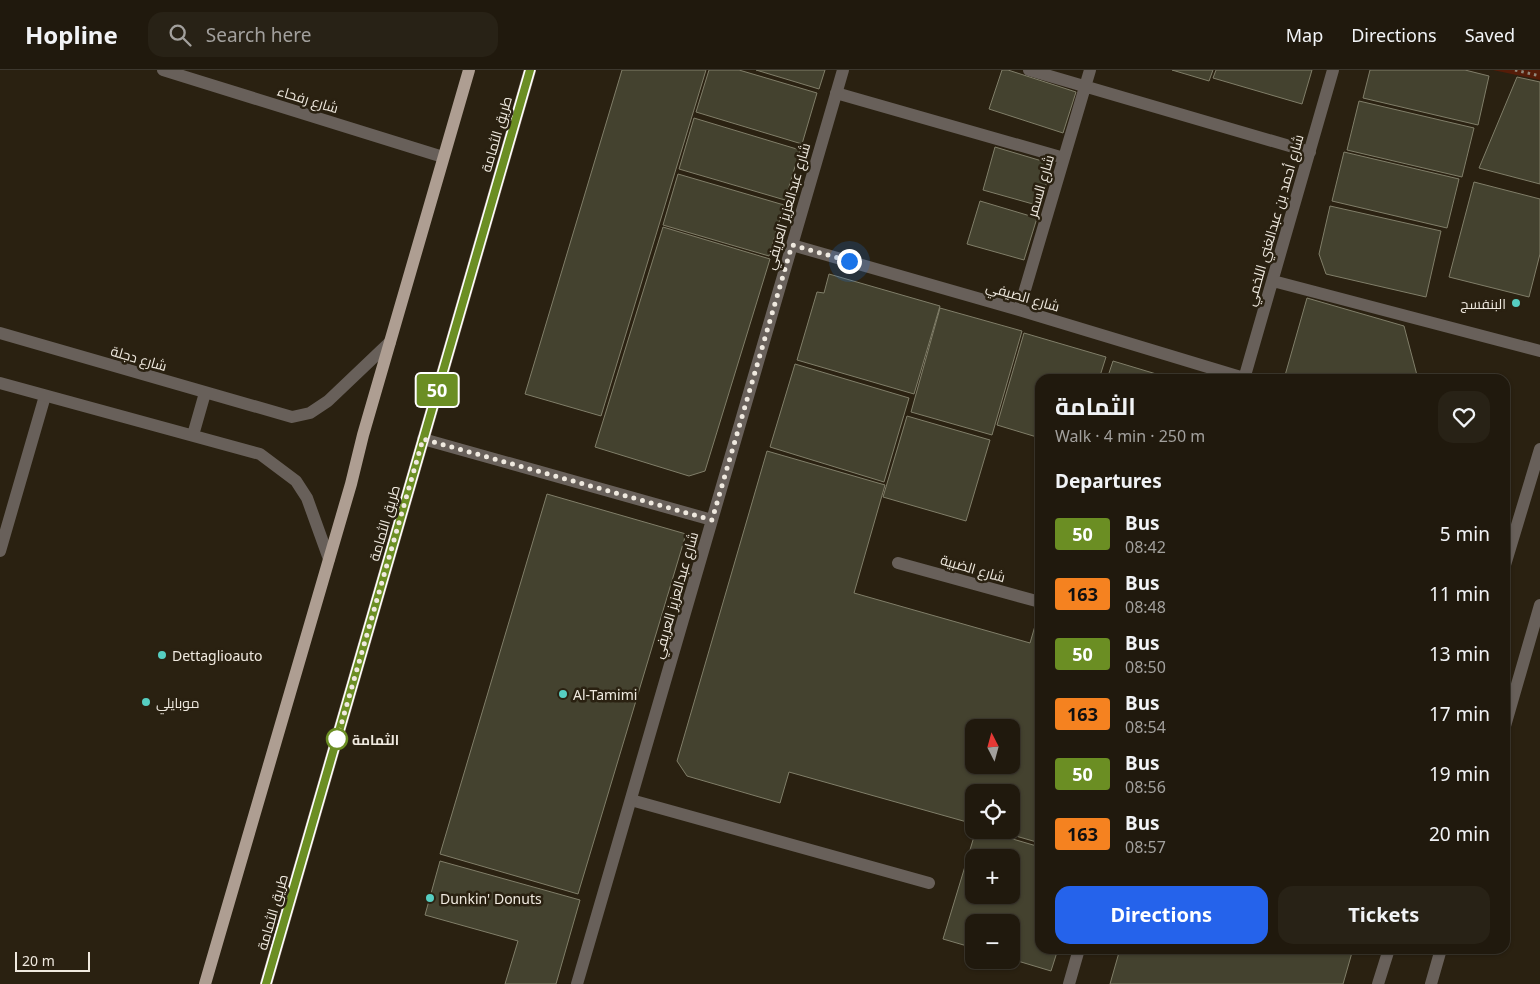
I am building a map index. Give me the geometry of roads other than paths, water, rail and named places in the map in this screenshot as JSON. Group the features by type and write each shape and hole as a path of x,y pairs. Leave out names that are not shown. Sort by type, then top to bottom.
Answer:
{"main road":[{"path":"205,984 329,559 468,70"},
{"name":"طريق الثمامة","path":"266,984 530,70"}],"street":[{"name":"شارع رفحاء","path":"163,70 444,157"},
{"name":"شارع عبدالعزيز العريفي","path":"577,984 843,70"},
{"path":"1029,70 1310,152"},
{"name":"شارع السمر","path":"1019,310 1090,70"},
{"name":"شارع أحمد بن عبدالغني اللخمي","path":"1245,374 1334,70"},
{"path":"836,92 1064,158"},
{"name":"شارع الصيفي","path":"792,245 1019,310 1231,374"},
{"path":"1273,281 1540,352"},
{"name":"شارع دجلة","path":"0,333 292,418 310,413 328,401 390,342"},
{"path":"0,383 260,454 296,481 308,498 329,559"},
{"path":"193,435 205,393"},
{"path":"0,551 45,396"},
{"path":"423,439 712,520"},
{"path":"1510,548 1540,449"},
{"name":"شارع الضبية","path":"898,563 1035,601"},
{"path":"1510,709 1540,605"},
{"path":"631,800 929,883"},
{"path":"1069,984 1078,954"},
{"path":"1378,984 1387,954"},
{"path":"1431,984 1440,954"}],"place":[{"name":"البنفسج","path":"1516,303"},
{"name":"Dettaglioauto","path":"162,655"},
{"name":"Al-Tamimi","path":"563,694"},
{"name":"موبايلي","path":"146,702"},
{"name":"الثمامة","path":"337,739"},
{"name":"Dunkin' Donuts","path":"430,898"}]}
